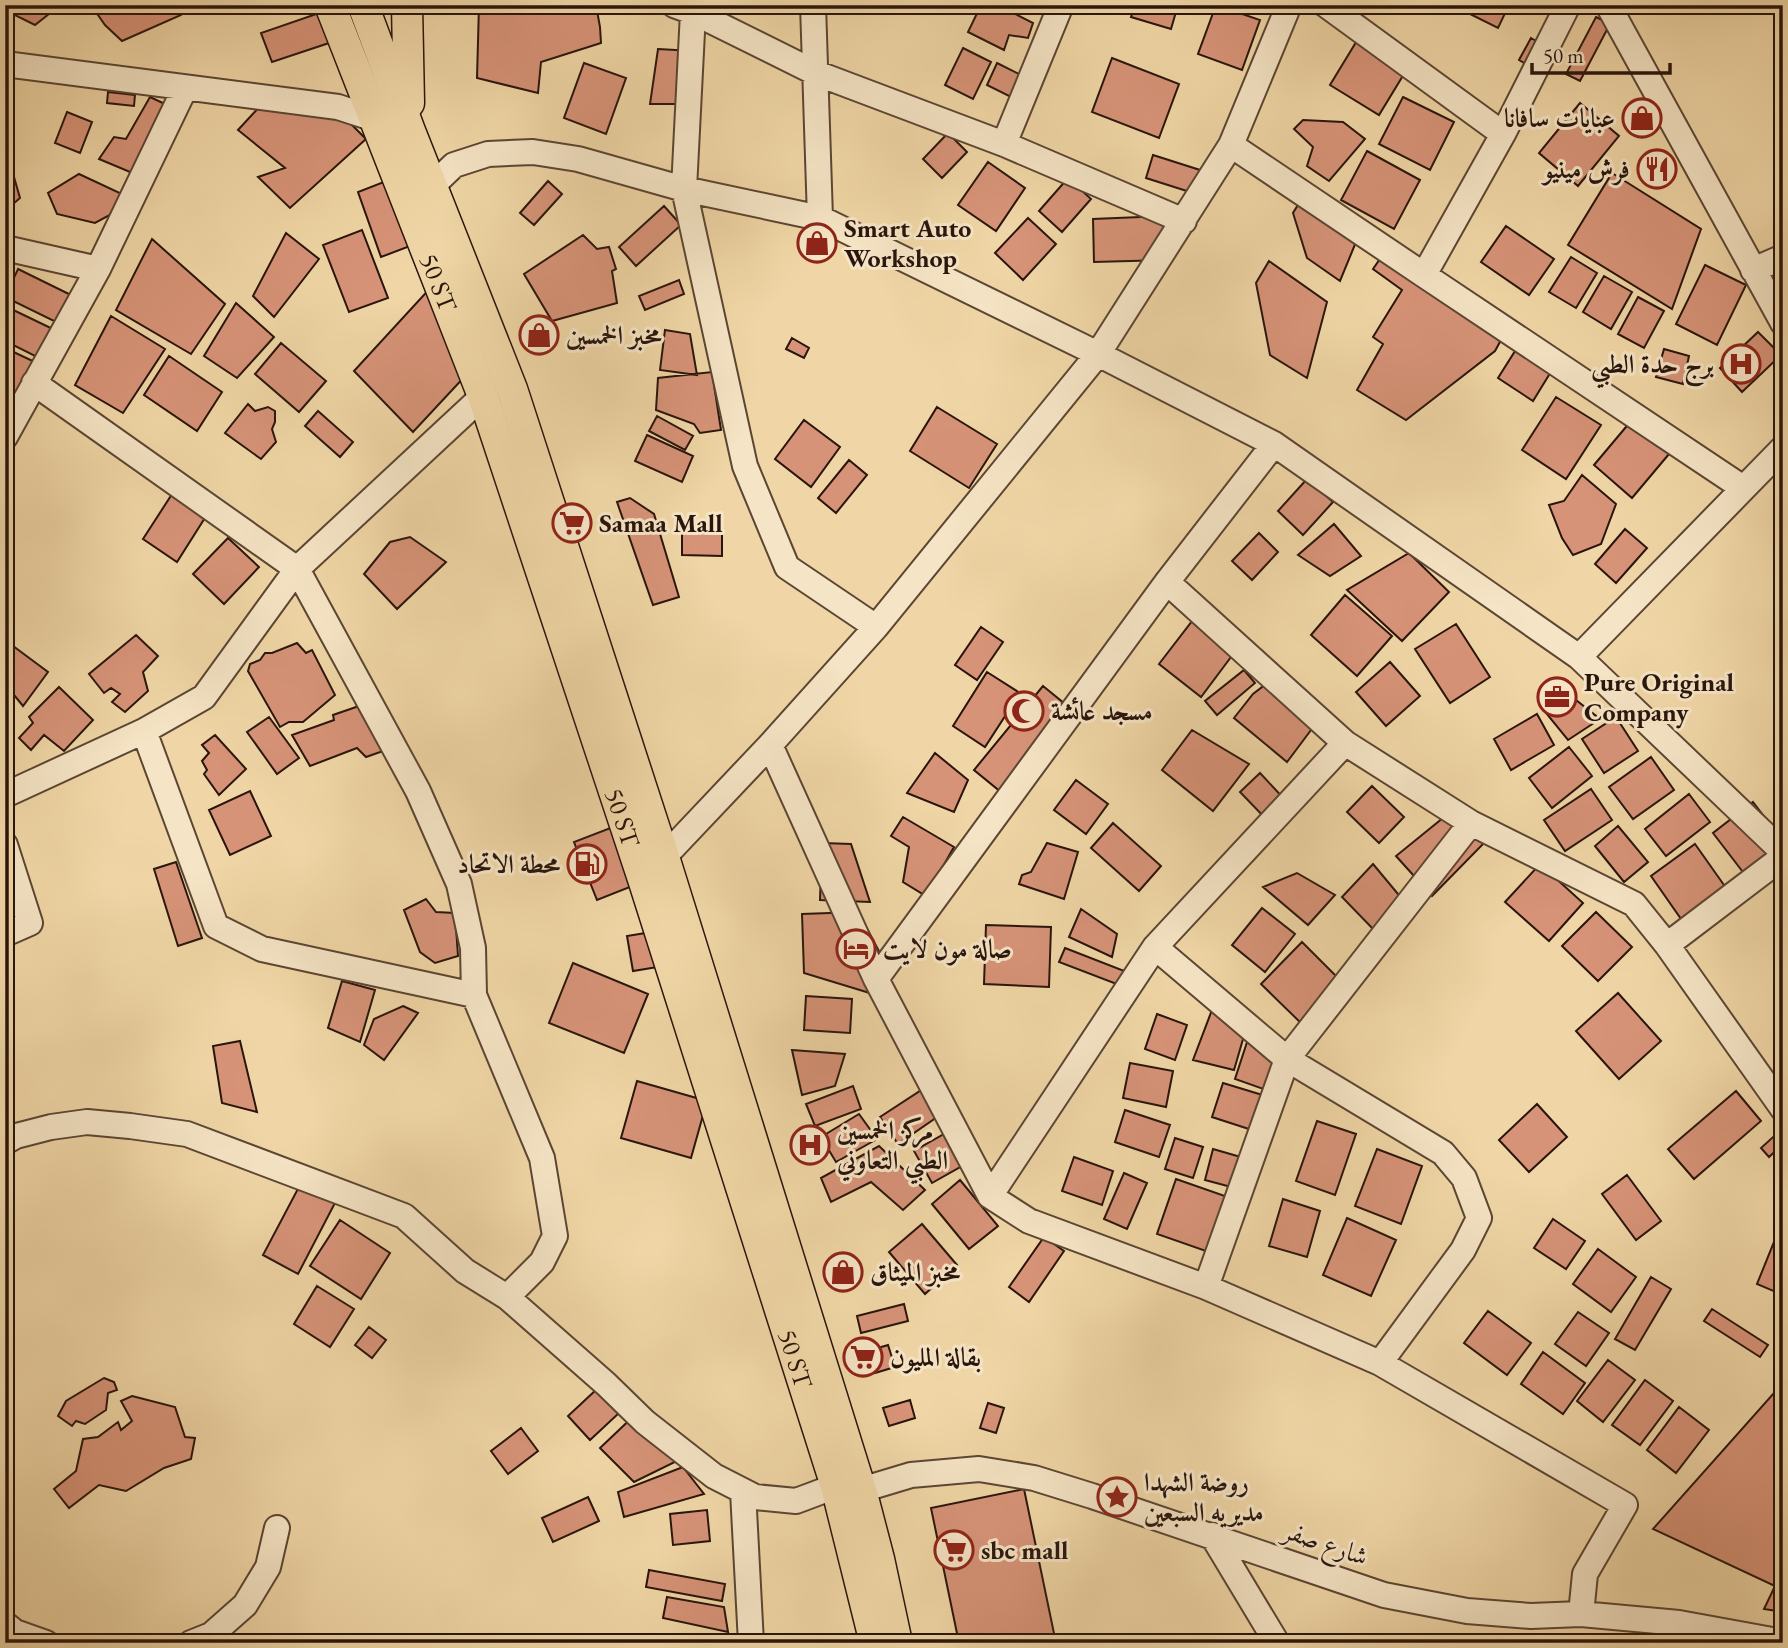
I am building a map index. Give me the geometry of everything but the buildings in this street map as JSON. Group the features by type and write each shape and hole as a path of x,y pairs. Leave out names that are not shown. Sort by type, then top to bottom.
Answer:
{"main road":[{"name":"50 ST","path":"330,5 483,396 624,779 664,857 848,1488 875,1643"},
{"name":"50 ST","path":"363,5 512,389 624,779 848,1488 879,1559 897,1643"},
{"path":"407,5 410,131"}],"street":[{"path":"813,5 820,218"},
{"path":"1004,144 1061,5"},
{"path":"664,857 876,627 1098,354 1231,145 1289,5"},
{"path":"1326,5 1503,134"},
{"path":"1424,275 1503,134 1568,5"},
{"path":"1608,5 1783,323"},
{"path":"876,627 787,566 745,466 684,188 683,9 816,73 1004,144 1184,221"},
{"path":"5,64 338,107 375,120"},
{"path":"5,437 98,269 185,88"},
{"path":"1231,145 1743,488"},
{"path":"432,186 454,165 488,154 533,152 578,159 684,188 820,218 1098,354 1274,444 1579,657 1783,852"},
{"path":"5,248 98,269"},
{"path":"1753,270 1783,257"},
{"path":"34,383 297,569 418,791 459,884 473,948 474,995 542,1158 555,1236 542,1262 507,1297"},
{"path":"5,796 144,731 204,697 297,569 483,396"},
{"path":"876,979 1167,582 1274,444"},
{"path":"1579,657 1783,448"},
{"path":"1167,582 1345,743 1471,823 1634,904 1667,945 1783,1109"},
{"path":"144,731 216,926 262,949 474,995"},
{"path":"990,1196 1155,947 1345,743"},
{"path":"770,745 876,979 990,1196 1029,1221 1206,1287 1380,1363 1625,1505 1586,1574 1581,1614"},
{"path":"1206,1287 1287,1059 1471,823"},
{"path":"5,845 30,923 5,934"},
{"path":"1667,945 1783,857"},
{"path":"1155,947 1287,1059 1443,1153 1464,1178 1479,1218 1463,1250 1380,1363"},
{"name":"شارع صفر","path":"5,1142 16,1136 51,1127 87,1122 187,1134 404,1216 465,1271 507,1297 645,1422 714,1476 755,1497 796,1502 911,1475 979,1469 1034,1478 1212,1535 1384,1595 1467,1611 1531,1616 1581,1614 1679,1623 1776,1642"},
{"path":"743,1491 751,1643"},
{"path":"191,1643 211,1635 245,1605 268,1567 276,1528"},
{"path":"1212,1535 1277,1643"},
{"path":"5,1624 15,1632 46,1643"}],"place":[{"name":"عبايات سافانا","path":"1642,118"},
{"name":"فرش مينيو","path":"1657,169"},
{"name":"Smart Auto Workshop","path":"817,243"},
{"name":"مخبز الخمسين","path":"539,335"},
{"name":"برج حدة الطبي","path":"1741,364"},
{"name":"Samaa Mall","path":"572,523"},
{"name":"Pure Original Company","path":"1557,697"},
{"name":"مسجد عائشة","path":"1024,711"},
{"name":"محطة الاتحاد","path":"587,864"},
{"name":"صالة مون لايت","path":"856,949"},
{"name":"مركز الخمسين الطبي التعاوني","path":"810,1145"},
{"name":"مخبز الميثاق","path":"843,1272"},
{"name":"بقالة المليون","path":"863,1357"},
{"name":"روضة الشهدا مديريه السبعين","path":"1117,1497"},
{"name":"sbc mall","path":"954,1550"}]}
